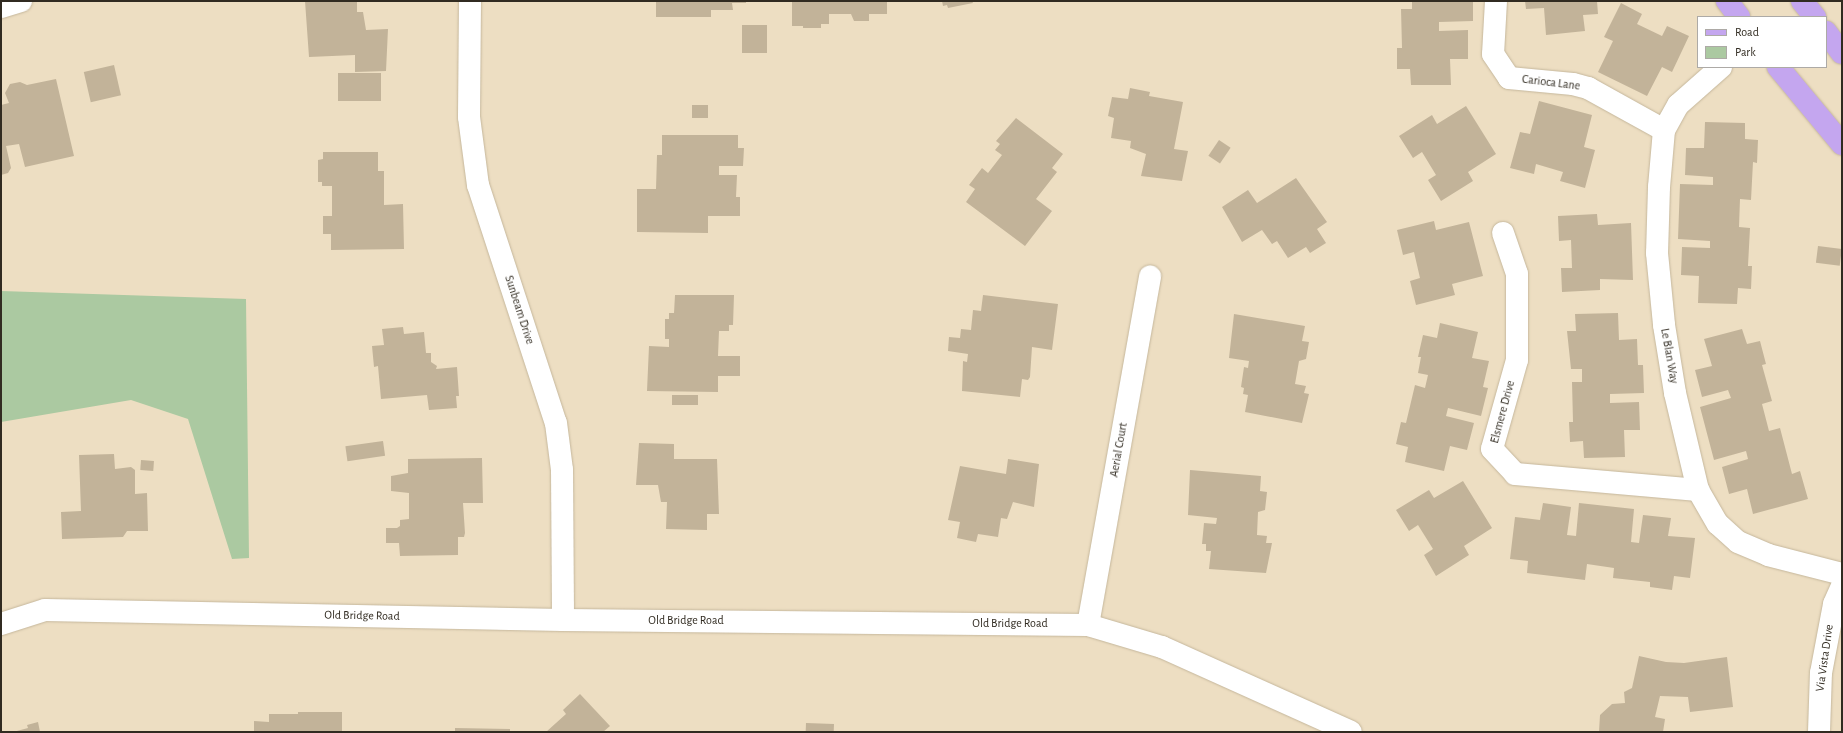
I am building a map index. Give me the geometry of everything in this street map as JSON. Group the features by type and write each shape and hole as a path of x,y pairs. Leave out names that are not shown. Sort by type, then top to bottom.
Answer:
{"main road":[{"path":"1728,1 1738,16"},
{"path":"1802,1 1814,16"},
{"path":"1827,33 1842,53"},
{"path":"1779,68 1842,144"}],"street":[{"path":"1,7 21,1"},
{"name":"Sunbeam Drive","path":"470,1 469,117 478,186 556,423 562,470 563,620"},
{"name":"Carioca Lane","path":"1496,1 1493,54 1509,78 1573,84 1588,88 1664,130"},
{"name":"Le Blan Way","path":"1720,68 1678,105 1664,130 1657,253 1662,311 1676,393 1698,490 1718,524 1738,542 1768,556 1842,574"},
{"name":"Elsmere Drive","path":"1503,233 1517,274 1517,360 1492,449 1515,474 1698,490"},
{"name":"Aerial Court","path":"1088,625 1150,276"},
{"name":"Via Vista Drive","path":"1818,732 1821,673 1834,604 1842,586"},
{"name":"Old Bridge Road","path":"1,624 45,610 563,620 1088,625 1162,647 1351,732"}],"green space":[{"path":"1,291 246,299 249,558 232,559 188,419 131,400 1,422"}],"building":[{"path":"305,1 357,1 357,12 363,12 366,30 388,29 386,71 355,72 355,55 309,57"},
{"path":"656,1 746,1 746,3 732,3 733,10 711,10 711,17 656,17"},
{"path":"792,1 887,1 887,14 869,14 869,21 854,21 851,14 829,14 829,24 821,24 821,28 803,28 803,26 792,26"},
{"path":"942,1 972,1 973,3 948,8 947,5 943,6"},
{"path":"1412,1 1473,1 1473,21 1439,22 1439,31 1468,30 1468,59 1450,59 1451,85 1411,85 1410,69 1397,69 1397,48 1402,48 1401,9 1412,9"},
{"path":"1525,1 1597,1 1598,14 1583,15 1585,31 1546,35 1544,8 1526,9"},
{"path":"1621,3 1642,14 1637,24 1662,36 1667,26 1689,36 1672,72 1662,67 1647,96 1598,72 1613,41 1604,37"},
{"path":"742,25 767,25 767,53 742,53"},
{"path":"114,65 121,95 91,102 84,72"},
{"path":"338,73 381,73 381,101 338,101"},
{"path":"56,79 74,156 25,167 19,144 6,146 11,168 8,173 1,175 1,105 9,103 5,93 10,84 20,82 27,85"},
{"path":"1130,88 1150,92 1149,96 1183,102 1174,149 1188,151 1182,181 1141,176 1146,154 1130,148 1131,141 1111,138 1114,118 1108,116 1112,97 1128,99"},
{"path":"1539,101 1592,115 1584,147 1595,150 1585,188 1560,181 1563,172 1536,164 1534,174 1510,168 1520,132 1530,134"},
{"path":"692,105 708,105 708,118 692,118"},
{"path":"1466,106 1496,154 1468,172 1473,181 1441,201 1428,180 1436,175 1422,152 1413,158 1399,136 1432,115 1437,124"},
{"path":"1016,118 1063,154 1052,168 1057,172 1036,199 1052,211 1025,246 966,202 975,189 969,185 982,168 988,173 1002,155 995,150 1000,144 996,141"},
{"path":"1705,122 1745,123 1745,139 1758,140 1757,163 1753,162 1751,200 1740,199 1739,227 1750,228 1748,266 1752,266 1751,289 1738,288 1737,304 1698,303 1699,276 1681,275 1682,247 1710,248 1710,241 1678,239 1680,184 1713,185 1713,177 1685,175 1686,148 1704,148"},
{"path":"662,135 738,135 738,148 744,148 743,166 719,166 719,175 737,175 736,197 740,197 740,216 708,216 708,233 637,232 637,189 656,189 657,155 662,155"},
{"path":"1219,140 1231,148 1220,164 1208,156"},
{"path":"323,152 378,152 378,171 384,171 384,205 403,204 404,249 331,250 331,234 323,234 323,216 332,216 332,186 322,186 322,182 318,182 318,160 323,159"},
{"path":"1296,178 1327,222 1317,229 1326,243 1310,253 1306,247 1288,258 1277,241 1272,244 1262,230 1242,242 1222,207 1248,190 1257,203"},
{"path":"1597,214 1598,225 1631,223 1633,280 1600,279 1600,290 1562,292 1561,268 1572,268 1571,240 1559,241 1558,216"},
{"path":"1434,221 1436,230 1469,222 1483,276 1452,284 1455,295 1416,305 1410,281 1420,278 1414,252 1403,255 1397,230"},
{"path":"1818,246 1842,249 1840,266 1816,263"},
{"path":"675,295 734,295 733,325 729,325 729,331 719,331 718,356 740,356 740,376 718,376 718,392 647,391 649,346 669,347 669,339 665,339 665,319 669,319 669,313 674,313"},
{"path":"983,295 1058,304 1052,350 1032,347 1030,377 1028,380 1022,379 1020,397 962,391 963,361 967,362 968,354 948,351 949,337 960,338 961,329 971,330 973,310 981,311"},
{"path":"1618,313 1619,340 1637,339 1638,365 1643,365 1644,393 1610,394 1610,403 1639,402 1640,430 1624,430 1625,457 1584,458 1583,441 1570,442 1569,422 1573,422 1572,382 1582,382 1582,369 1571,369 1567,331 1576,331 1575,314"},
{"path":"1234,314 1305,326 1302,341 1309,342 1306,359 1299,361 1295,384 1306,386 1304,393 1309,394 1302,423 1245,412 1248,395 1243,394 1244,388 1241,387 1244,367 1248,368 1249,361 1229,358"},
{"path":"1440,323 1478,332 1472,358 1489,361 1483,387 1488,388 1481,416 1448,408 1446,416 1474,423 1467,450 1450,446 1444,471 1405,462 1408,447 1396,444 1401,422 1406,423 1415,385 1425,388 1428,375 1418,373 1421,357 1418,357 1423,335 1437,338"},
{"path":"403,327 404,334 424,332 426,353 431,353 431,362 437,366 436,369 457,367 459,396 456,396 457,408 429,410 427,395 381,399 378,366 374,367 372,346 384,345 382,329"},
{"path":"1742,329 1747,344 1760,341 1766,364 1762,365 1772,401 1762,404 1769,431 1780,428 1792,474 1800,471 1808,499 1753,514 1747,489 1729,494 1722,467 1748,459 1746,451 1714,460 1700,407 1731,398 1728,390 1702,397 1695,370 1712,366 1704,339"},
{"path":"672,395 698,395 698,405 672,405"},
{"path":"383,441 385,456 347,461 345,446"},
{"path":"639,443 674,444 674,459 717,459 719,514 707,514 707,530 666,529 667,502 661,502 658,485 636,485"},
{"path":"114,454 115,469 131,467 135,470 135,494 147,493 148,531 127,531 123,537 62,539 61,512 81,511 79,455"},
{"path":"482,458 483,503 463,503 465,533 464,537 458,537 458,555 400,556 399,543 386,543 386,528 397,528 400,526 400,520 409,519 409,493 391,491 391,476 408,473 408,459"},
{"path":"1008,459 1039,464 1034,507 1013,502 1007,519 1001,518 998,537 978,534 976,542 957,538 960,522 948,520 960,466 1006,474"},
{"path":"141,460 154,461 153,471 140,470"},
{"path":"1190,470 1261,476 1260,491 1267,492 1265,510 1258,512 1257,535 1267,536 1266,543 1272,543 1266,573 1209,569 1211,551 1206,551 1206,544 1202,544 1204,523 1216,524 1217,518 1188,515"},
{"path":"1463,481 1492,528 1464,546 1469,555 1436,576 1424,555 1433,549 1418,525 1409,531 1396,510 1429,490 1434,498"},
{"path":"1543,503 1571,507 1567,535 1576,536 1579,503 1634,509 1631,542 1639,543 1643,515 1671,518 1668,536 1695,538 1690,578 1674,576 1672,590 1650,587 1650,582 1613,578 1614,568 1587,564 1585,580 1527,573 1528,561 1510,559 1515,517 1540,520"},
{"path":"1639,656 1666,662 1684,663 1727,657 1733,707 1690,712 1688,697 1660,696 1655,717 1665,719 1663,732 1599,732 1600,715 1612,704 1625,703 1624,692 1632,688"},
{"path":"580,694 610,726 603,732 546,732 566,714 563,710"},
{"path":"298,712 342,712 342,732 254,732 254,721 269,722 269,714 298,714"},
{"path":"38,722 40,732 13,732 28,728 27,725"},
{"path":"806,723 834,724 834,732 806,732"},
{"path":"455,728 510,729 510,732 455,732"}]}
